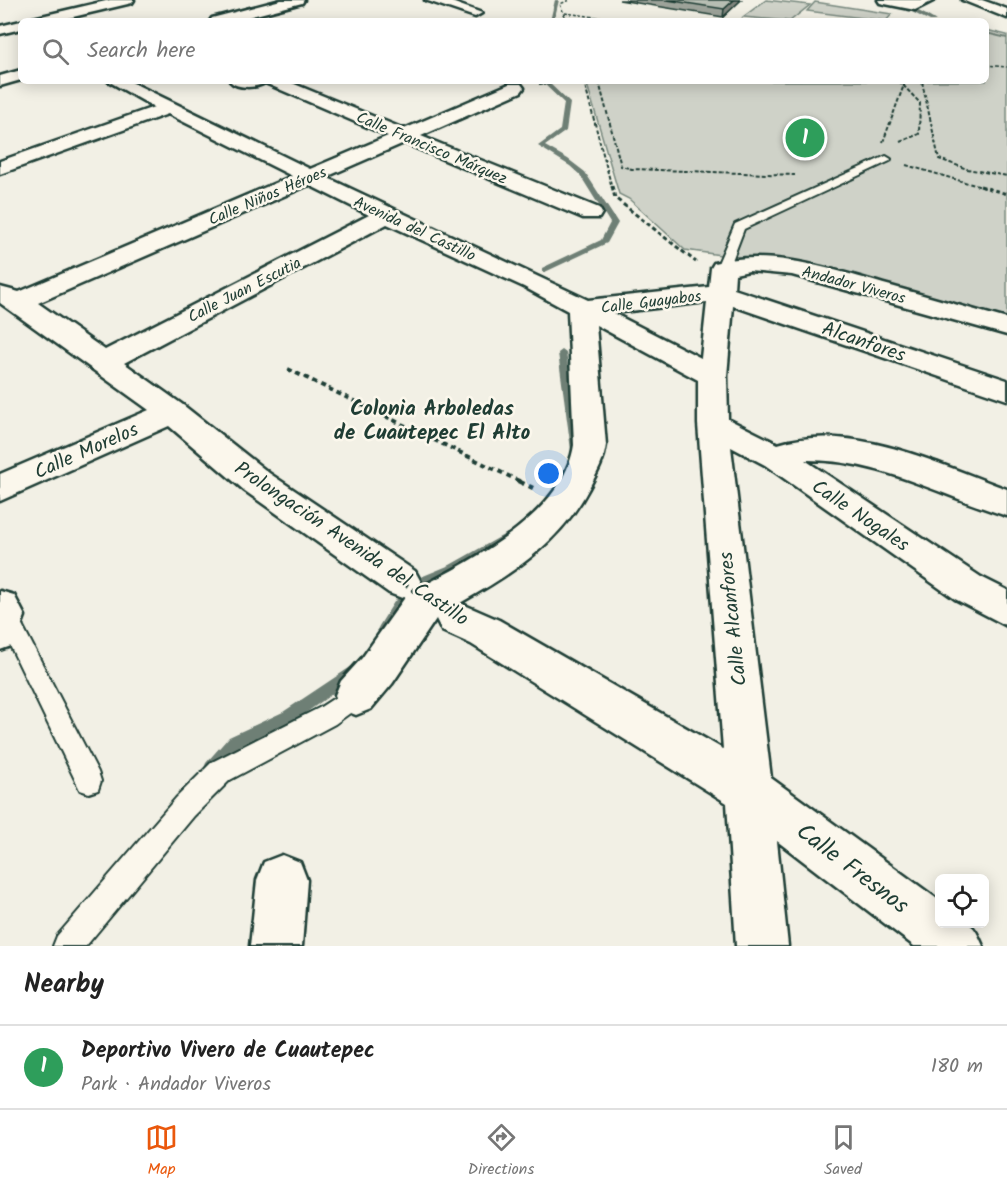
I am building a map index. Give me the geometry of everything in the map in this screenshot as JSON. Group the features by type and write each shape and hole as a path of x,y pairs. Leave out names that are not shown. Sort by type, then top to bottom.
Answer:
{"street":[{"path":"51,18 127,0"},
{"path":"228,18 297,0"},
{"path":"432,0 475,13 462,18"},
{"path":"885,0 915,6 928,0"},
{"path":"969,0 1007,14"},
{"path":"0,14 12,30"},
{"path":"0,81 18,76"},
{"name":"Avenida del Castillo","path":"122,84 386,215 533,282 713,376"},
{"name":"Calle Francisco Márquez","path":"279,84 591,213"},
{"name":"Calle Niños Héroes","path":"10,297 308,177 523,87"},
{"path":"0,168 170,107"},
{"name":"Calle Juan Escutia","path":"102,363 386,215"},
{"name":"Andador Viveros","path":"722,281 749,264 792,268 840,279 1007,327"},
{"name":"Calle Guayabos","path":"581,309 722,281"},
{"name":"Calle Alcanfores","path":"722,281 713,376 713,424 762,946"},
{"name":"Alcanfores","path":"722,281 1007,390"},
{"name":"Prolongación Avenida del Castillo","path":"10,297 172,412 257,483 402,582"},
{"path":"356,695 377,671 421,606 479,574 535,535 564,503 588,459 590,445 581,309"},
{"name":"Calle Morelos","path":"0,488 172,412"},
{"name":"Calle Nogales","path":"713,424 776,457 968,588 1007,609"},
{"path":"776,457 801,449 835,448 871,456 1007,502"},
{"name":"Prolongación Avenida del Castillo","path":"456,619 485,632 749,790"},
{"name":"Calle Fresnos","path":"749,790 957,946"},
{"path":"276,946 282,880"}],"lane":[{"path":"722,281 739,227 886,159"},
{"path":"2,619 89,781"},
{"path":"67,946 185,807 221,771 327,716 356,695"}],"path":[{"path":"566,18 560,4 570,0"},
{"path":"565,14 600,18"},
{"path":"989,65 1007,67"},
{"path":"523,87 548,84"},
{"path":"585,84 615,198 722,281"},
{"path":"600,84 621,166 633,169 801,175"},
{"path":"922,84 929,105 939,159 967,169 1007,176"},
{"path":"929,105 920,103 904,86 883,143 886,159 1007,194"},
{"path":"877,143 910,140 919,134 920,103"},
{"path":"288,369 542,492"},
{"name":"Prolongación Avenida del Castillo","path":"402,582 456,619"}],"shaded area":[{"path":"766,0 810,5 794,18 743,17"},
{"path":"815,2 892,14 889,18 862,18 807,11"},
{"path":"989,31 1007,35 1007,330 778,263 685,250 629,199 619,194 587,84 989,84"}],"building":[{"path":"667,0 734,0 724,9"}],"waterway":[{"path":"553,18 557,0"},
{"path":"881,0 928,18"},
{"path":"989,34 1007,38"},
{"path":"545,270 604,241 614,223 583,174 566,160 541,146 563,131 567,103 547,84"},
{"path":"562,353 576,450"},
{"path":"383,630 398,606 420,583 454,568 507,537"},
{"path":"211,768 234,742 288,717 355,670"}],"place":[{"name":"Deportivo Vivero de Cuautepec","path":"805,138"}],"district":[{"name":"Colonia Arboledas de Cuautepec El Alto","path":"432,420"}]}
